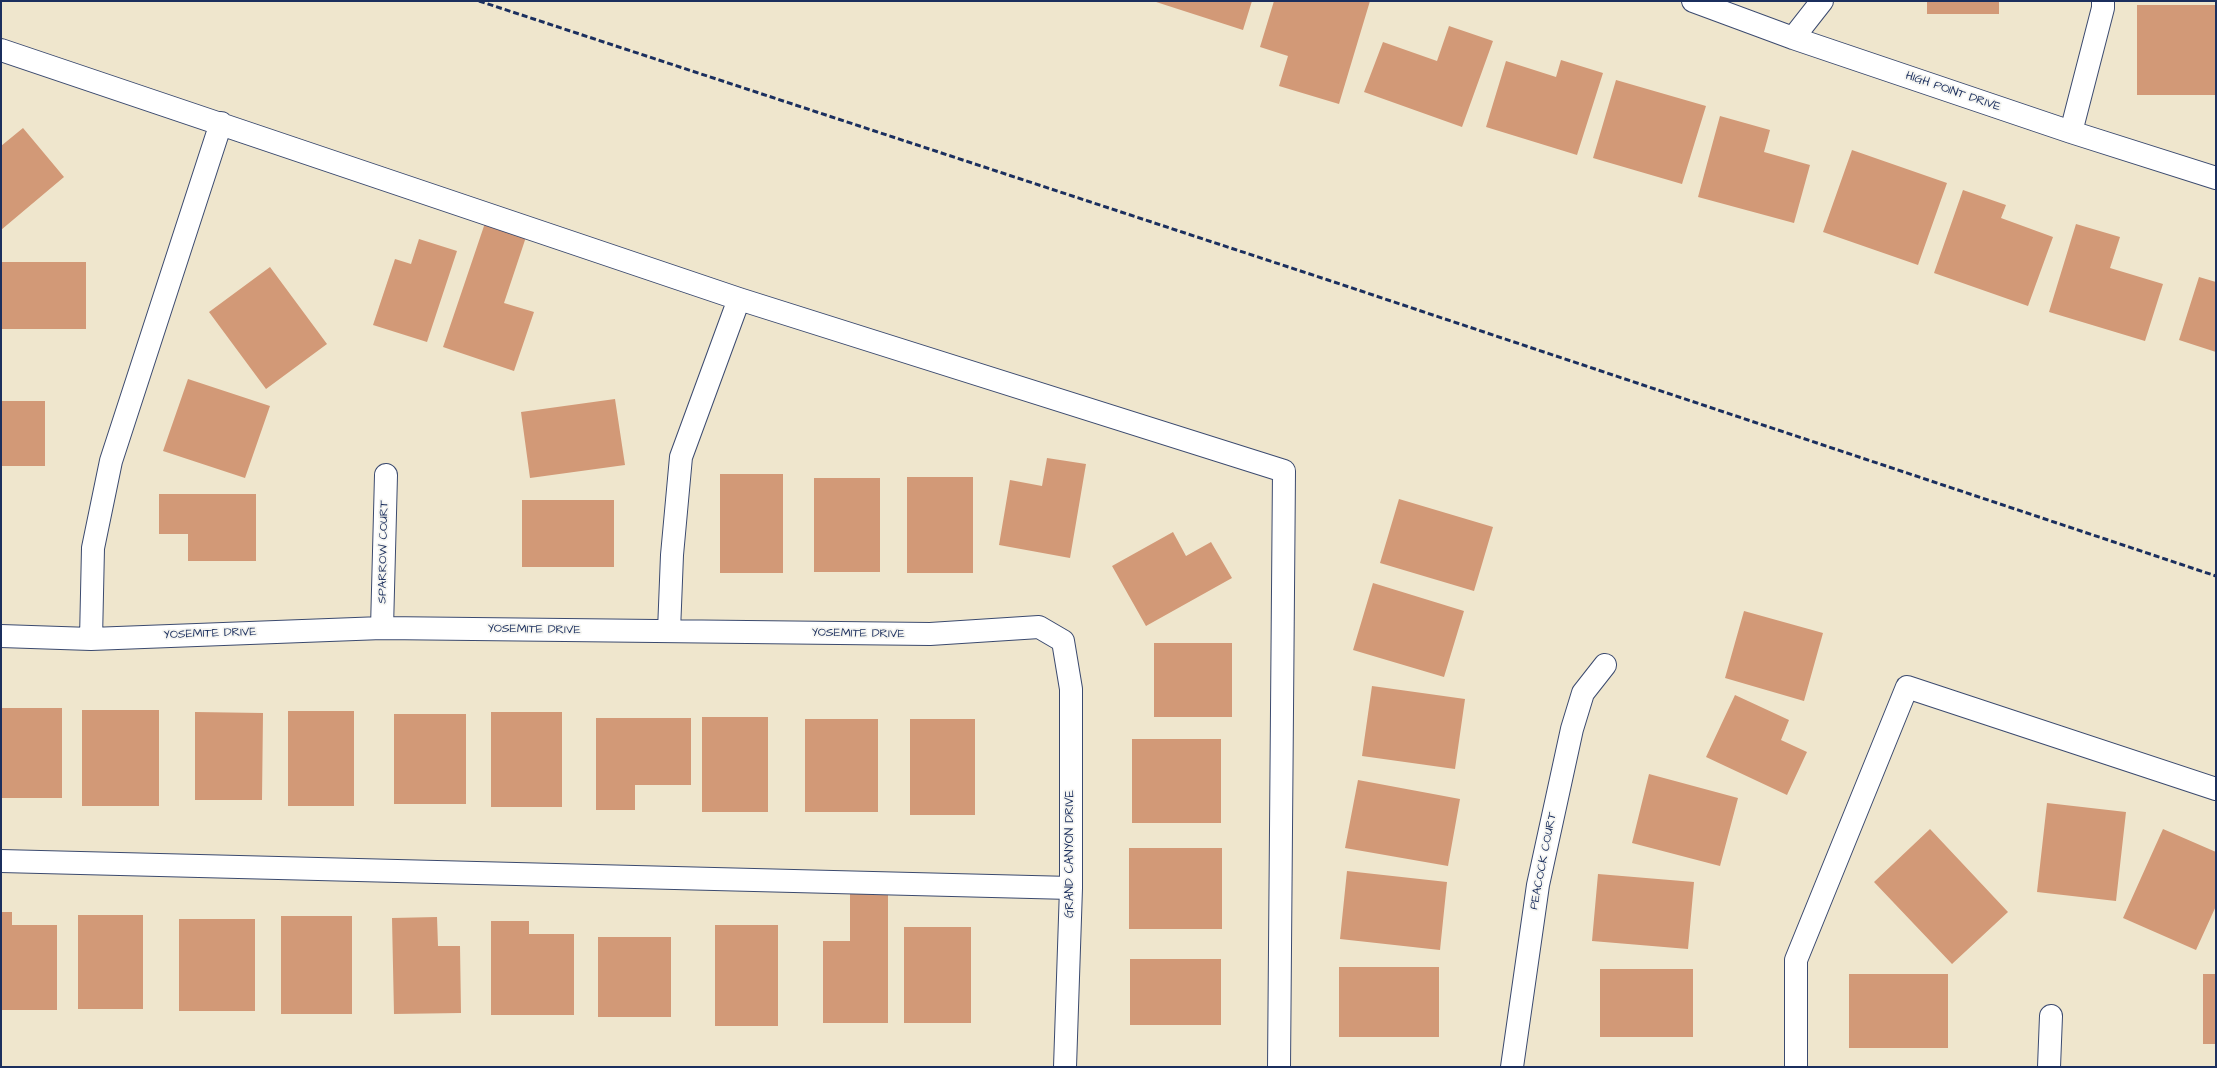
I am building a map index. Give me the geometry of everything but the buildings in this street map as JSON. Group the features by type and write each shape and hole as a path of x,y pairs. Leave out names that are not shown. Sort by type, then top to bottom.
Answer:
{"street":[{"name":"HIGH POINT DRIVE","path":"1693,1 1792,38 2071,132 2216,178"},
{"path":"1792,38 1822,1"},
{"path":"2071,132 2103,8 2103,1"},
{"path":"1,50 739,299 1284,471 1279,1067"},
{"path":"91,639 93,548 111,461 222,124"},
{"path":"669,631 672,555 681,457 739,299"},
{"name":"SPARROW COURT","path":"382,628 386,476"},
{"name":"YOSEMITE DRIVE","path":"1,636 91,639 382,628 930,634 1039,627 1063,641"},
{"name":"GRAND CANYON DRIVE","path":"1063,641 1071,689 1071,888 1065,1067"},
{"name":"PEACOCK COURT","path":"1512,1067 1538,885 1572,729 1583,693 1605,665"},
{"path":"1796,1067 1796,960 1907,687 2216,789"},
{"path":"1,861 1071,888"},
{"path":"2049,1067 2051,1016"}],"railway":[{"path":"479,1 1328,280 2216,576"}]}
